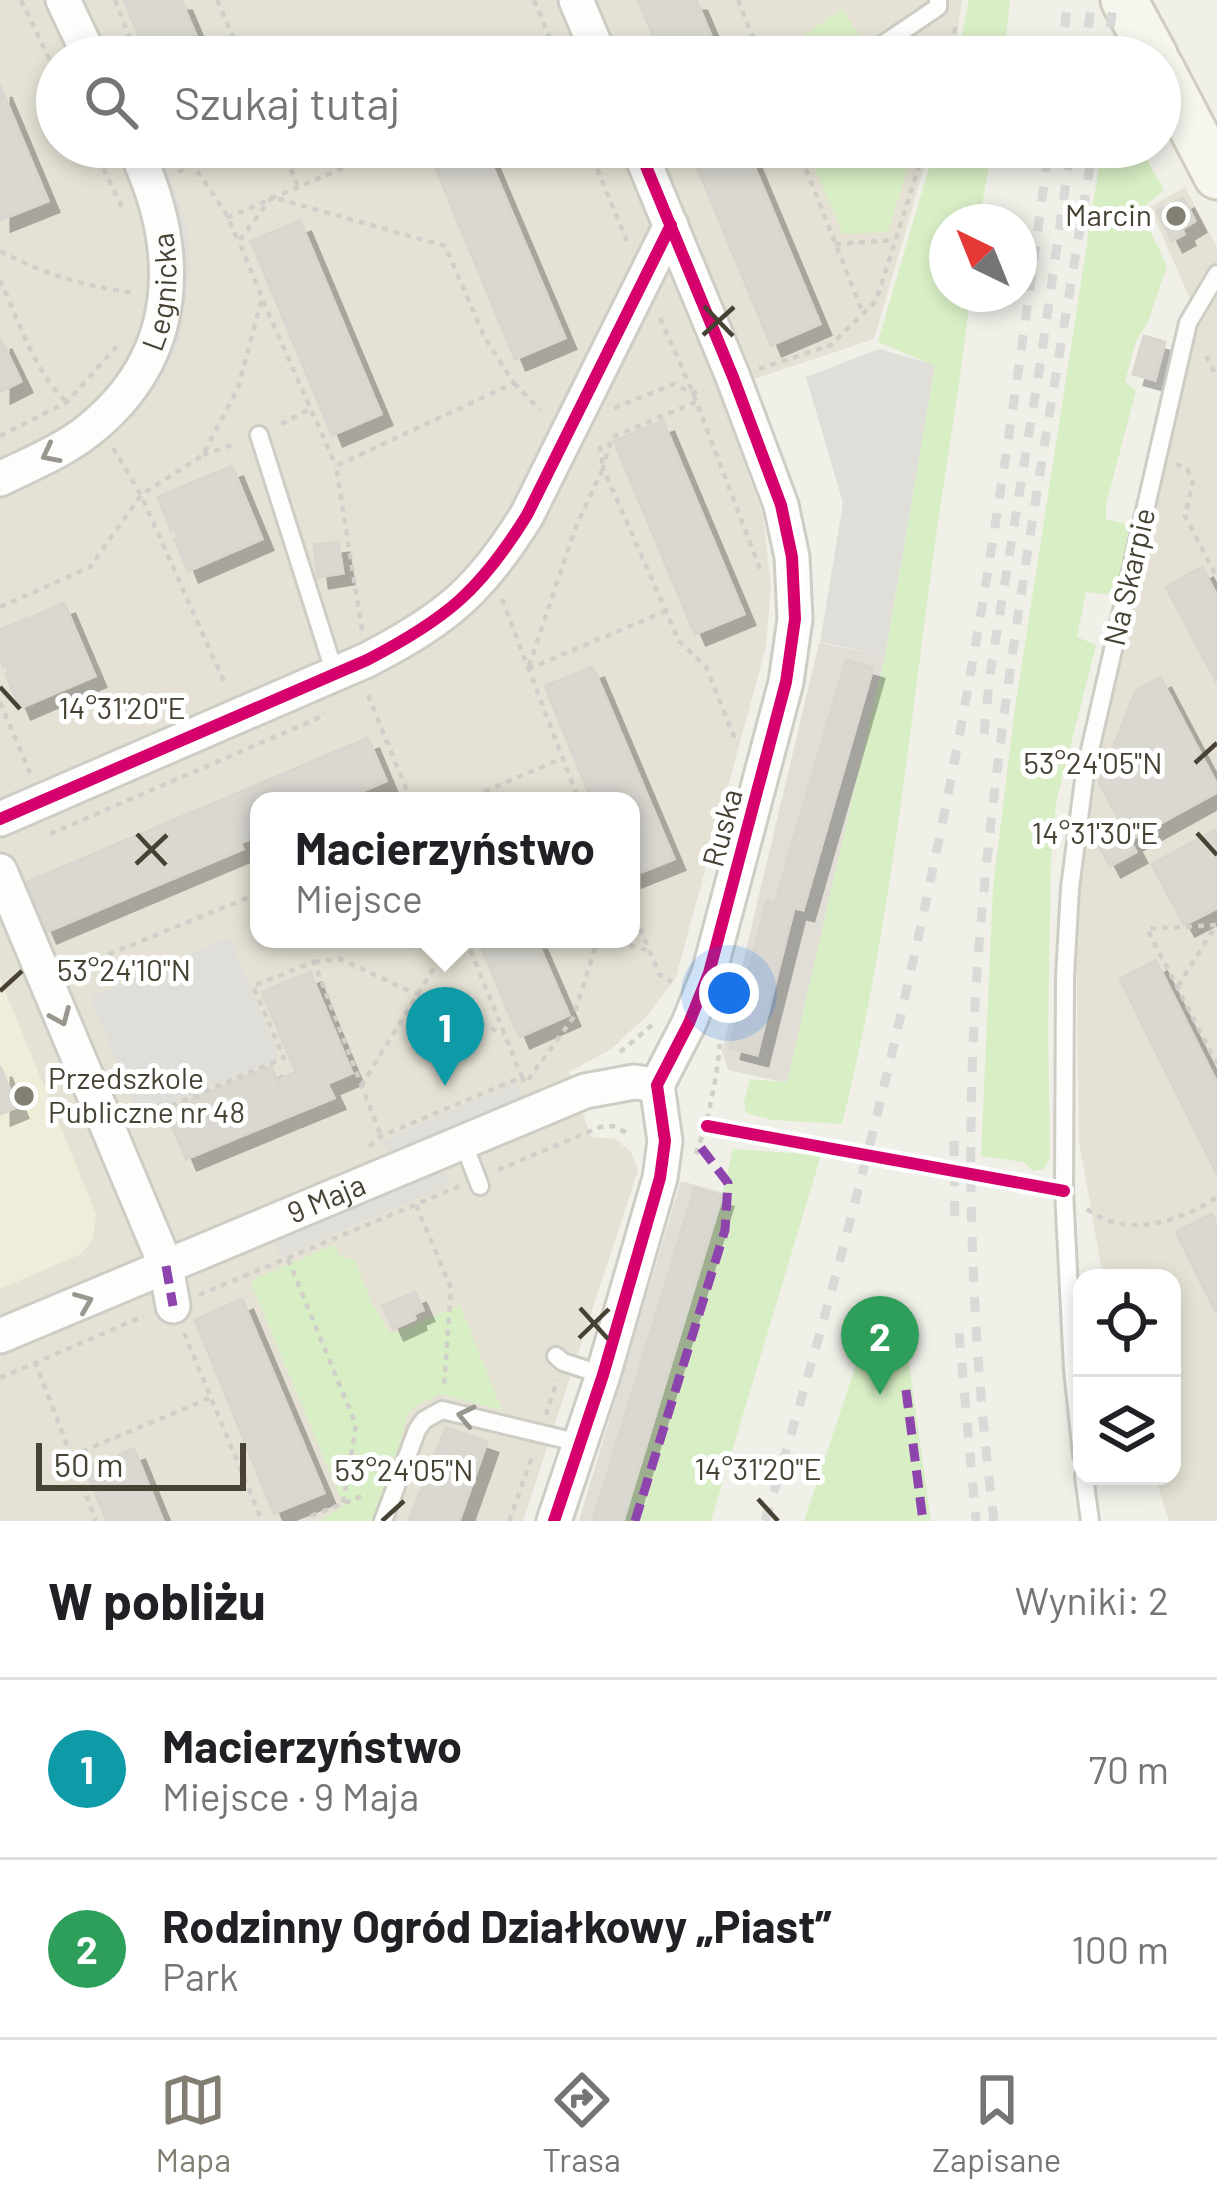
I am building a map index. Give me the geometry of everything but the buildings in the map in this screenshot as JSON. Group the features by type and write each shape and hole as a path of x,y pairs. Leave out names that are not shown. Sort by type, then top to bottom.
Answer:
{"street":[{"path":"63,0 80,36"},
{"path":"576,0 591,36"},
{"path":"1124,0 1143,36"},
{"path":"1181,108 1217,176"},
{"name":"Legnicka","path":"104,435 149,354 167,292 163,224 143,168"},
{"name":"Ruska","path":"647,168 733,377 788,530 795,589 786,682 710,974 657,1085"},
{"path":"0,819 343,687 470,592 499,559 536,497 670,225"},
{"path":"0,479 70,444 104,435"},
{"path":"0,871 166,1265 173,1306"},
{"name":"9 Maja","path":"11,1332 585,1091 634,1082 657,1085"},
{"path":"554,1521 603,1375 664,1160 657,1085"}],"lane":[{"path":"895,36 938,7 938,0"},
{"name":"Na Skarpie","path":"1074,1377 1064,1191 1065,977 1070,888 1085,772 1188,322 1217,274"},
{"path":"259,435 343,687"},
{"path":"463,1142 478,1182"},
{"path":"560,1359 603,1375"},
{"path":"382,1521 417,1430 442,1410 580,1443"},
{"path":"1085,1485 1090,1521"}],"path":[{"path":"21,0 38,36"},
{"path":"115,0 129,36"},
{"path":"217,0 233,36"},
{"path":"534,0 549,36"},
{"path":"738,0 753,36"},
{"path":"954,36 956,19"},
{"path":"103,168 122,207"},
{"path":"190,168 239,241 336,466 363,633"},
{"path":"290,168 298,186"},
{"path":"227,218 341,168"},
{"path":"597,168 693,393 760,569"},
{"path":"805,168 863,313"},
{"path":"733,377 831,345 876,301 918,168"},
{"path":"239,241 272,197"},
{"path":"272,197 445,247 485,338 514,383 540,410"},
{"path":"836,244 895,240"},
{"path":"0,251 75,283 141,293"},
{"path":"0,280 42,369 67,402"},
{"path":"0,607 90,567 141,495 203,455 238,388 262,298"},
{"path":"0,436 67,402 118,344"},
{"path":"336,466 514,383"},
{"path":"613,409 674,384 693,393"},
{"path":"529,668 574,529 612,437 696,402"},
{"path":"597,433 603,468 679,641 706,667 738,746"},
{"path":"104,435 141,495 229,692"},
{"path":"1157,460 1183,465 1190,474 1193,481 1185,516 1217,578"},
{"path":"490,603 500,593 575,792"},
{"path":"529,668 666,611"},
{"path":"34,839 323,716 343,687 406,792"},
{"path":"0,702 34,784"},
{"path":"483,792 562,758"},
{"path":"76,967 250,897"},
{"path":"1178,986 1216,924"},
{"path":"1216,924 1147,928 1217,1064"},
{"path":"640,927 659,974 677,985 671,996"},
{"path":"361,1086 446,948"},
{"path":"470,948 522,1077"},
{"path":"525,1085 573,1018 599,948"},
{"path":"638,948 650,951"},
{"path":"139,1120 284,1058 253,986 314,962 340,959 504,1034"},
{"path":"314,962 381,1136"},
{"path":"609,1060 652,1024"},
{"path":"694,1161 715,1092 720,1044"},
{"path":"262,1521 173,1306 600,1127"},
{"path":"1064,1191 1101,1220 1123,1225 1148,1225 1215,1202"},
{"path":"416,1204 451,1288 442,1410"},
{"path":"287,1257 356,1426 343,1503"},
{"path":"0,1378 123,1323"},
{"path":"11,1332 36,1363 96,1521"},
{"path":"509,1521 541,1432 560,1359"},
{"path":"71,1456 211,1398"},
{"path":"311,1516 396,1484"}],"shaded area":[{"path":"0,0 962,0 957,36 36,36 36,168 924,168 874,339 718,391 763,515 771,586 766,647 676,977 649,1014 611,1049 569,1072 591,1137 615,1139 631,1152 638,1170 523,1521 0,1521"},
{"path":"147,168 166,168 187,229 190,268 180,339 161,380 132,419 123,411 154,371"},
{"path":"1185,187 1217,247 1217,1521 1169,1521 1158,1485 1181,1485 1181,1269 1101,1269 1079,1141 1076,945 1090,777 1198,318 1150,207"},
{"path":"879,349 935,365 885,656 820,642 843,503 806,377"},
{"path":"819,643 885,656 787,1083 728,1070 722,1051"},
{"path":"230,937 279,1058 139,1118 90,997"},
{"name":"Przedszkole Publiczne nr 48","path":"0,978 96,1214 93,1239 81,1254 0,1289"},
{"path":"516,1082 525,1103 390,1160 382,1141"},
{"path":"443,1164 451,1184 280,1257 271,1236"},
{"path":"681,1181 732,1195 640,1521 579,1521"}],"green space":[{"path":"969,0 1010,0 1006,36 961,36"},
{"path":"842,9 859,36 803,36"},
{"path":"815,168 908,168 888,232 843,234"},
{"path":"929,168 988,168 982,204 929,204 929,312 968,312 905,776 858,1055 842,1124 773,1120 746,1113 744,1102 750,1079 787,1082 885,656 935,366 878,342"},
{"path":"1099,168 1152,168 1164,190 1140,210 1167,266 1125,381 1136,391 1106,504 1106,519 1131,525 1115,595 1086,592 1077,637 1096,645 1056,803 1048,1031 1050,1157 1044,1169 1034,1171 1023,1162 981,1156 993,887 1015,708"},
{"path":"733,1149 821,1155 711,1521 623,1521 722,1196"},
{"path":"335,1244 340,1256 355,1261 390,1334 460,1305 502,1410 440,1394 415,1406 408,1414 376,1521 318,1521 344,1506 250,1281"},
{"path":"869,1326 904,1327 931,1521 804,1521"}],"railway":[{"path":"1064,36 1068,0"},
{"path":"1087,36 1092,0"},
{"path":"1109,36 1114,0"},
{"path":"765,1521 868,1150 933,868 993,540 1046,168"},
{"path":"984,734 1068,168"},
{"path":"994,1521 974,1293 971,1140 976,988 1017,624 1090,168"},
{"path":"954,1141 955,1231"},
{"path":"959,1333 976,1521"}],"marked path":[{"path":"635,1521 725,1230 728,1183 699,1145"},
{"path":"166,1266 173,1306"},
{"path":"906,1390 923,1521"}],"cycle path":[{"path":"554,1521 603,1375 660,1178 665,1141 657,1085 709,973 786,682 795,619 792,557 781,505 647,168"},
{"path":"0,819 367,660 419,631 459,601 493,564 527,515 671,225"},
{"path":"707,1126 1064,1191"}],"place":[{"name":"Marcin","path":"1176,216"},
{"name":"Macierzyństwo","path":"445,1086"},
{"name":"Przedszkole Publiczne nr 48","path":"24,1096"},
{"name":"Rodzinny Ogród Działkowy „Piast”","path":"880,1395"}]}
